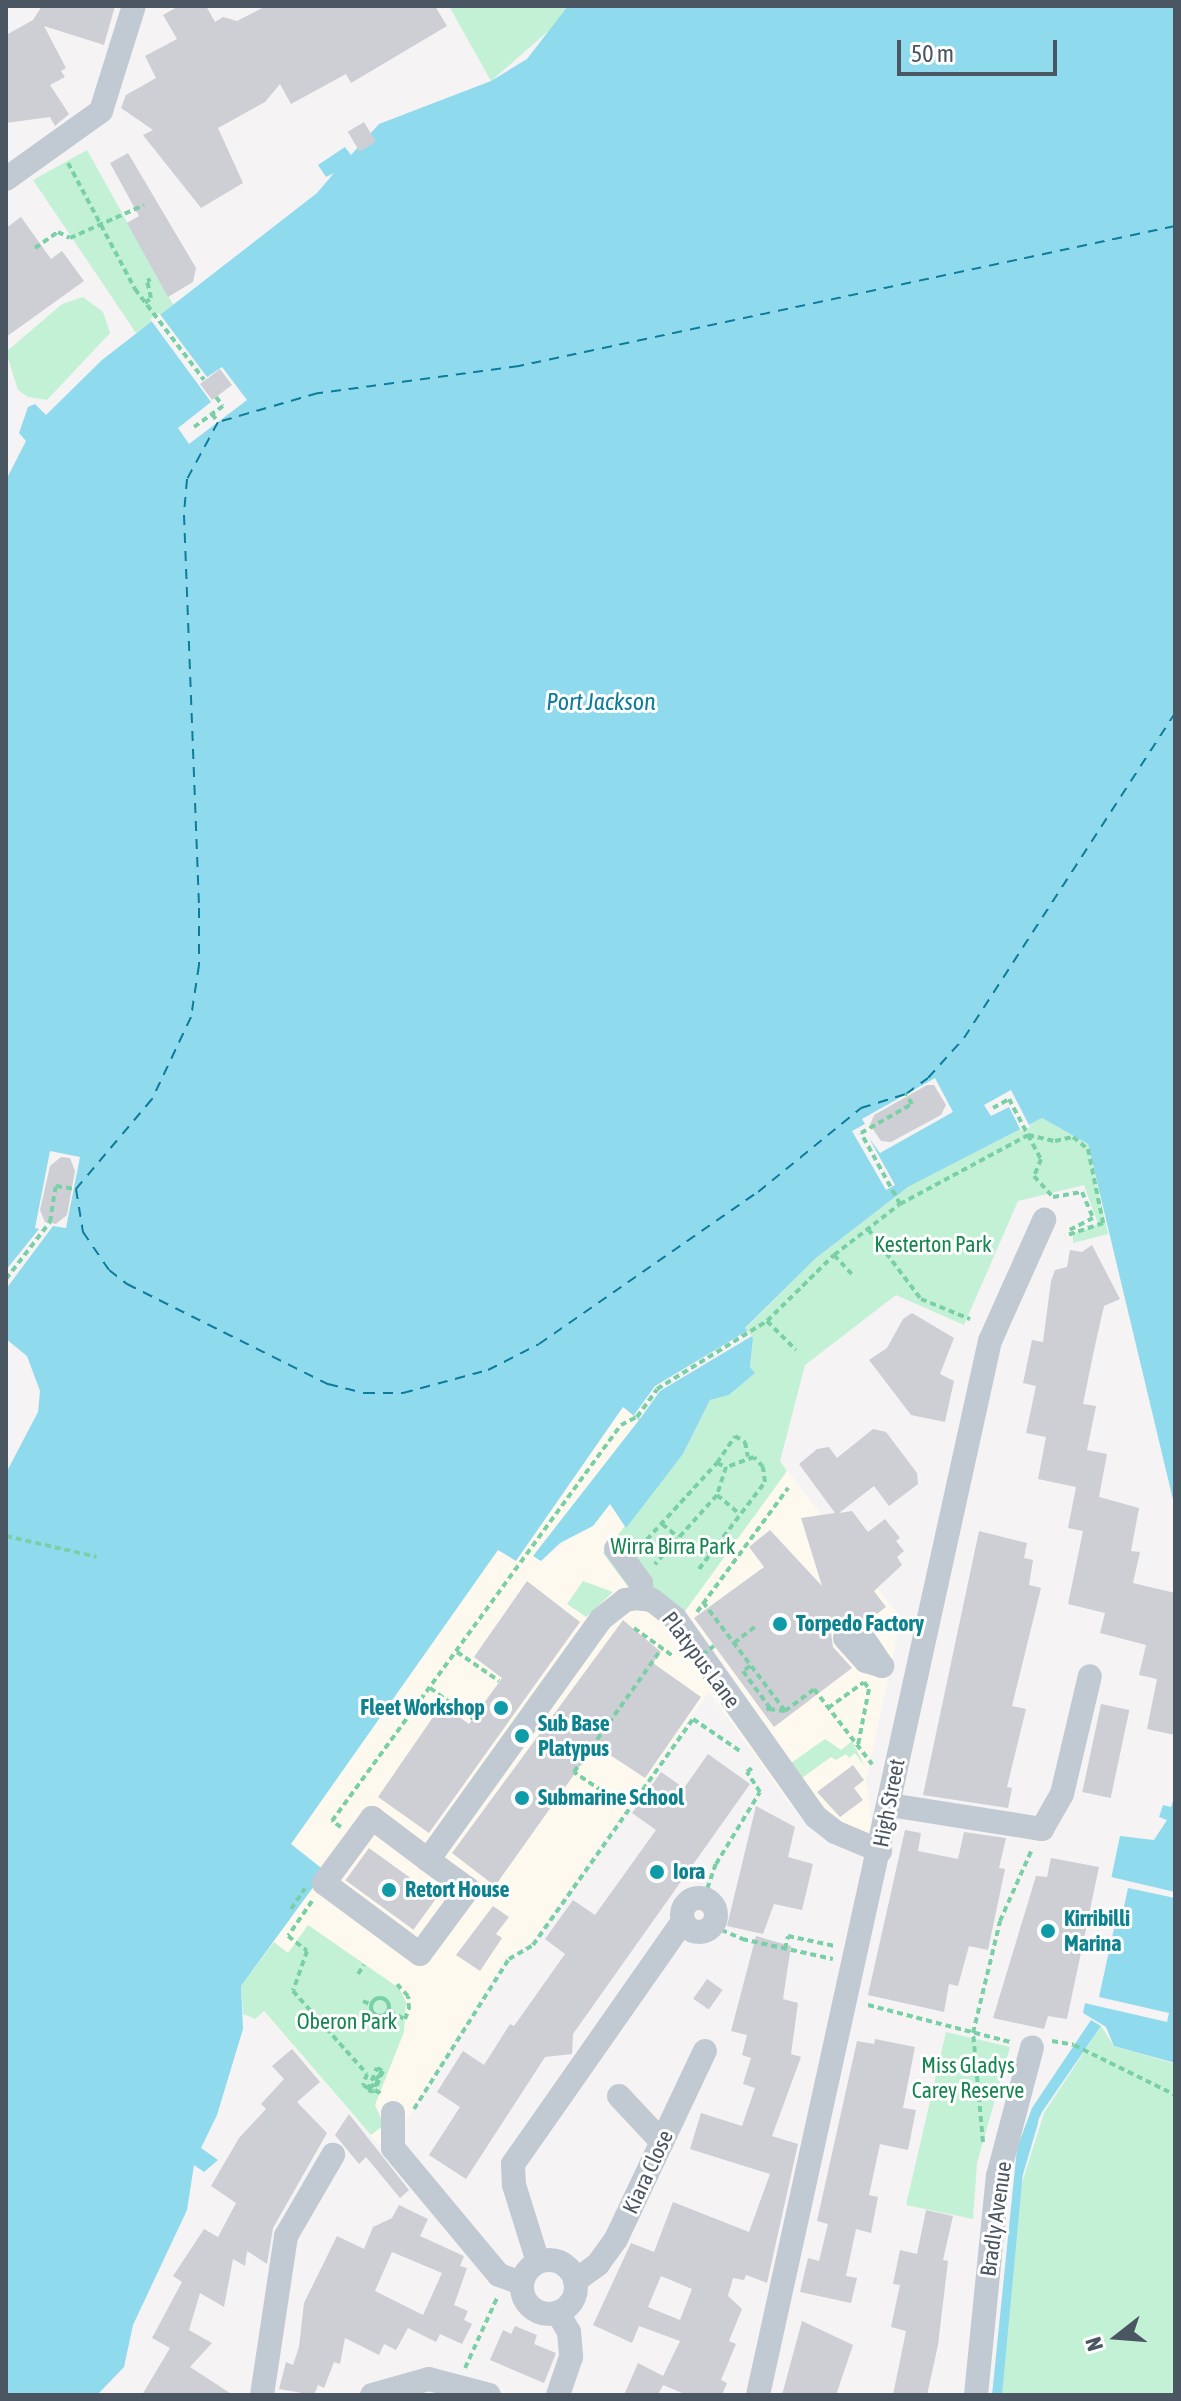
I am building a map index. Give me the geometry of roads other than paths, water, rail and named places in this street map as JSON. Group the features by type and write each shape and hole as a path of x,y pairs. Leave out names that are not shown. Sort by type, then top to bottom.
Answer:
{"street":[{"path":"6,179 101,111 134,6"},
{"name":"High Street","path":"758,2395 990,1341 1044,1220"},
{"path":"627,1549 641,1583 643,1599"},
{"name":"Platypus Lane","path":"434,1852 601,1619 625,1600 643,1599 675,1618 816,1817 835,1832 880,1851"},
{"path":"851,1634 882,1666 915,1676"},
{"path":"890,1805 1042,1829 1062,1794 1090,1676"},
{"path":"372,1818 434,1852 468,1889 420,1954 324,1883 372,1818"},
{"path":"538,2262 514,2185 513,2164 683,1921 688,1901 704,1898 716,1910 712,1926 696,1932 683,1921"},
{"name":"Bradly Avenue","path":"976,2395 998,2176 1032,2047"},
{"name":"Kiara Close","path":"575,2281 612,2246 705,2051"},
{"path":"619,2096 662,2142"},
{"path":"402,2113 393,2148 499,2275 514,2280 528,2306 542,2314 558,2313 575,2297 575,2281 565,2265 538,2262 514,2280"},
{"path":"262,2395 286,2236 333,2155"},
{"path":"558,2313 569,2332 571,2357 558,2395"},
{"path":"372,2395 429,2379 489,2395"}],"water":[{"name":"Port Jackson","path":"568,6 1175,6 1175,1508 1088,1144 1042,1118 908,1187 816,1258 745,1328 753,1338 750,1367 755,1373 729,1395 710,1400 683,1454 626,1528 610,1504 593,1526 560,1543 541,1561 533,1556 639,1420 623,1407 516,1561 498,1550 291,1844 325,1871 241,1986 243,2029 217,2115 201,2148 218,2160 204,2172 194,2165 187,2210 133,2325 124,2367 97,2395 6,2395 6,1473 38,1412 40,1391 27,1356 6,1339 6,480 26,441 19,433 28,407 35,404 46,415 102,360 317,193 334,173 326,177 318,165 345,147 351,155 379,124 491,81 527,59"},
{"path":"1175,1795 1175,2063 1114,2046 1106,2027 1083,2013 1120,1836 1154,1840 1167,1820 1159,1817 1163,1805 1171,1807"},
{"path":"1091,2020 1101,2026 1042,2112 1025,2150 1002,2395 992,2395 1017,2148 1032,2108"}],"waterway":[{"path":"1020,2174 1035,2123"}],"place":[{"name":"Torpedo Factory","path":"780,1624"},
{"name":"Fleet Workshop","path":"501,1708"},
{"name":"Sub Base Platypus","path":"522,1736"},
{"name":"Submarine School","path":"522,1798"},
{"name":"Iora","path":"657,1872"},
{"name":"Retort House","path":"389,1890"},
{"name":"Kirribilli Marina","path":"1048,1931"}],"park label":[{"name":"Kesterton Park","path":"933,1245"},
{"name":"Wirra Birra Park","path":"673,1547"},
{"name":"Oberon Park","path":"347,2022"},
{"name":"Miss Gladys Carey Reserve","path":"968,2078"}]}
